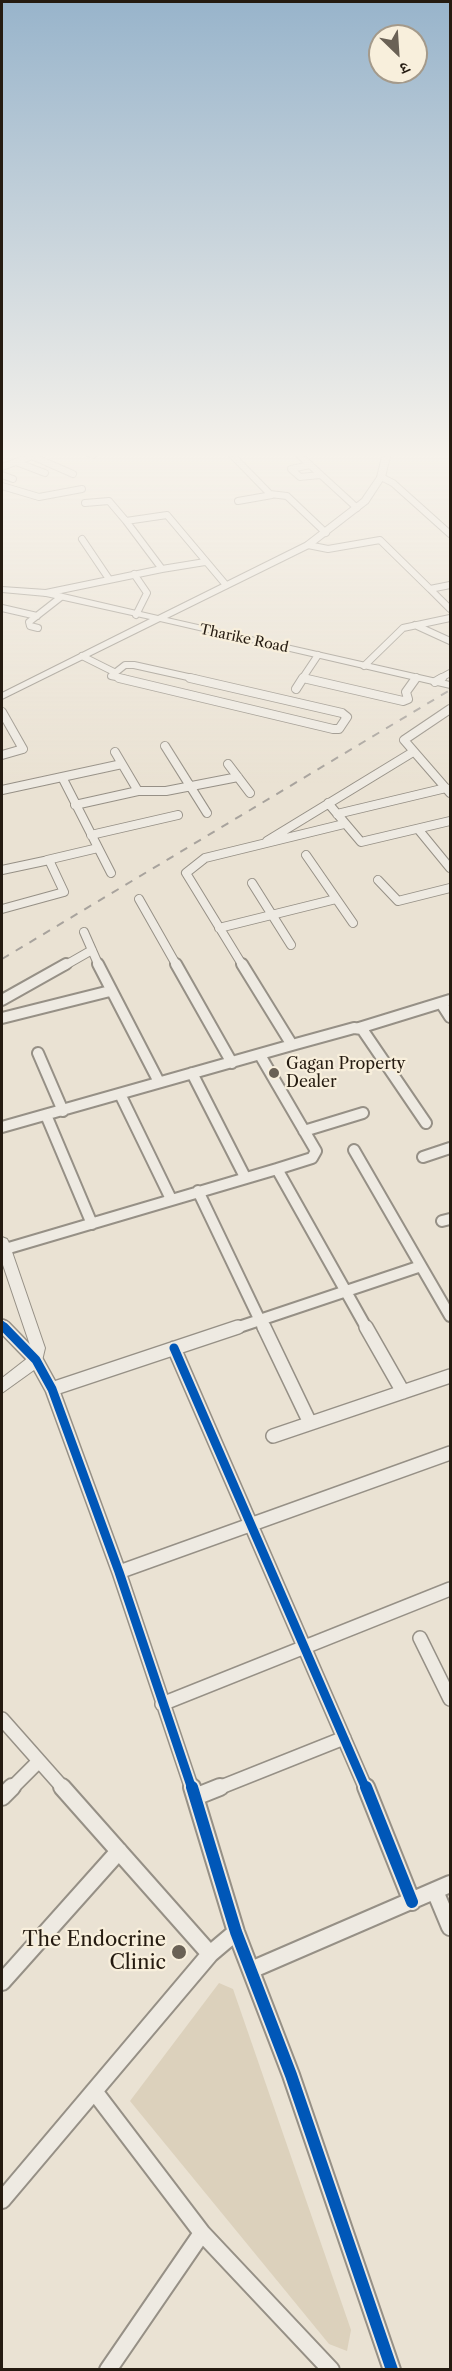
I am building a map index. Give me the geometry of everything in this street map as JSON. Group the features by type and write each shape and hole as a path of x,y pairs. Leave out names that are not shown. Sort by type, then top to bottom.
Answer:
{"street":[{"path":"99,564 109,579"},
{"path":"158,564 162,569"},
{"path":"46,593 60,588 195,564"},
{"path":"207,564 226,585"},
{"path":"2,695 270,564"},
{"path":"404,564 450,609"},
{"path":"134,574 147,593 136,615"},
{"path":"430,589 450,585"},
{"name":"Tharike Road","path":"2,590 46,593 450,685"},
{"path":"38,628 28,624 61,597"},
{"path":"2,608 37,616"},
{"path":"364,666 401,629 450,618"},
{"path":"414,625 450,640"},
{"path":"296,689 318,655"},
{"path":"82,656 114,672"},
{"path":"125,665 134,665 342,713 347,717 339,729 333,729 113,678 111,675 114,672 125,665"},
{"path":"435,682 450,673"},
{"path":"303,678 403,701 408,699 406,692 416,678"},
{"path":"448,791 413,752 404,738 450,709"},
{"path":"2,712 23,748 2,755"},
{"path":"165,746 207,813"},
{"path":"256,848 413,752"},
{"path":"116,753 138,791"},
{"path":"2,790 122,764"},
{"path":"228,764 250,793"},
{"path":"62,777 111,873"},
{"path":"75,805 138,791 166,791 238,777"},
{"path":"337,814 448,791"},
{"path":"328,803 361,842 450,821"},
{"path":"91,835 178,815"},
{"path":"292,1045 186,871 206,858 256,848 344,824"},
{"path":"418,829 450,868"},
{"path":"2,870 98,848"},
{"path":"306,855 352,923"},
{"path":"2,909 63,892 47,860"},
{"path":"378,880 398,901 450,888"},
{"path":"252,883 291,945"},
{"path":"219,928 336,898"},
{"path":"139,899 231,1063"},
{"path":"84,932 110,991 159,1083"},
{"path":"2,1000 92,950"},
{"path":"2,1018 110,991"},
{"path":"2,1127 446,1002 450,1017"},
{"path":"359,1028 426,1123"},
{"path":"38,1053 63,1111"},
{"path":"2,1386 36,1360 38,1348 2,1248 278,1169 315,1155 316,1151 260,1055"},
{"path":"192,1073 245,1177"},
{"path":"120,1094 171,1199"},
{"path":"304,1131 363,1113"},
{"path":"46,1115 92,1224"},
{"path":"423,1157 450,1148"},
{"path":"354,1150 421,1266 445,1297 450,1316"},
{"path":"278,1169 403,1392"},
{"path":"198,1191 310,1423"},
{"path":"52,1389 421,1266"},
{"path":"2,1325 36,1360 52,1389 119,1572 195,1797 236,1932 291,2075 392,2370"},
{"path":"174,1348 344,1738 412,1902"},
{"path":"273,1436 450,1376"},
{"path":"119,1572 450,1453"},
{"path":"162,1704 450,1589"},
{"path":"420,1638 450,1700"},
{"path":"2,1719 210,1954"},
{"path":"195,1797 344,1738"},
{"path":"2,1797 39,1761"},
{"path":"2,1982 119,1851"},
{"path":"251,1970 450,1884"},
{"path":"435,1891 450,1927"},
{"path":"3,2196 210,1954 236,1932"},
{"path":"94,2091 202,2233 332,2370"},
{"path":"108,2370 202,2233"}],"shaded area":[{"path":"219,1983 233,1989 351,2330 347,2351 329,2344 130,2101"}],"railway":[{"path":"2,959 450,690"}],"cycle path":[{"path":"2,1325 36,1360 52,1389 119,1572 195,1797 236,1932 291,2075 392,2370"},
{"path":"174,1348 372,1802 412,1902"}],"place":[{"name":"Gagan Property Dealer","path":"274,1073"},
{"name":"The Endocrine Clinic","path":"179,1952"}]}
